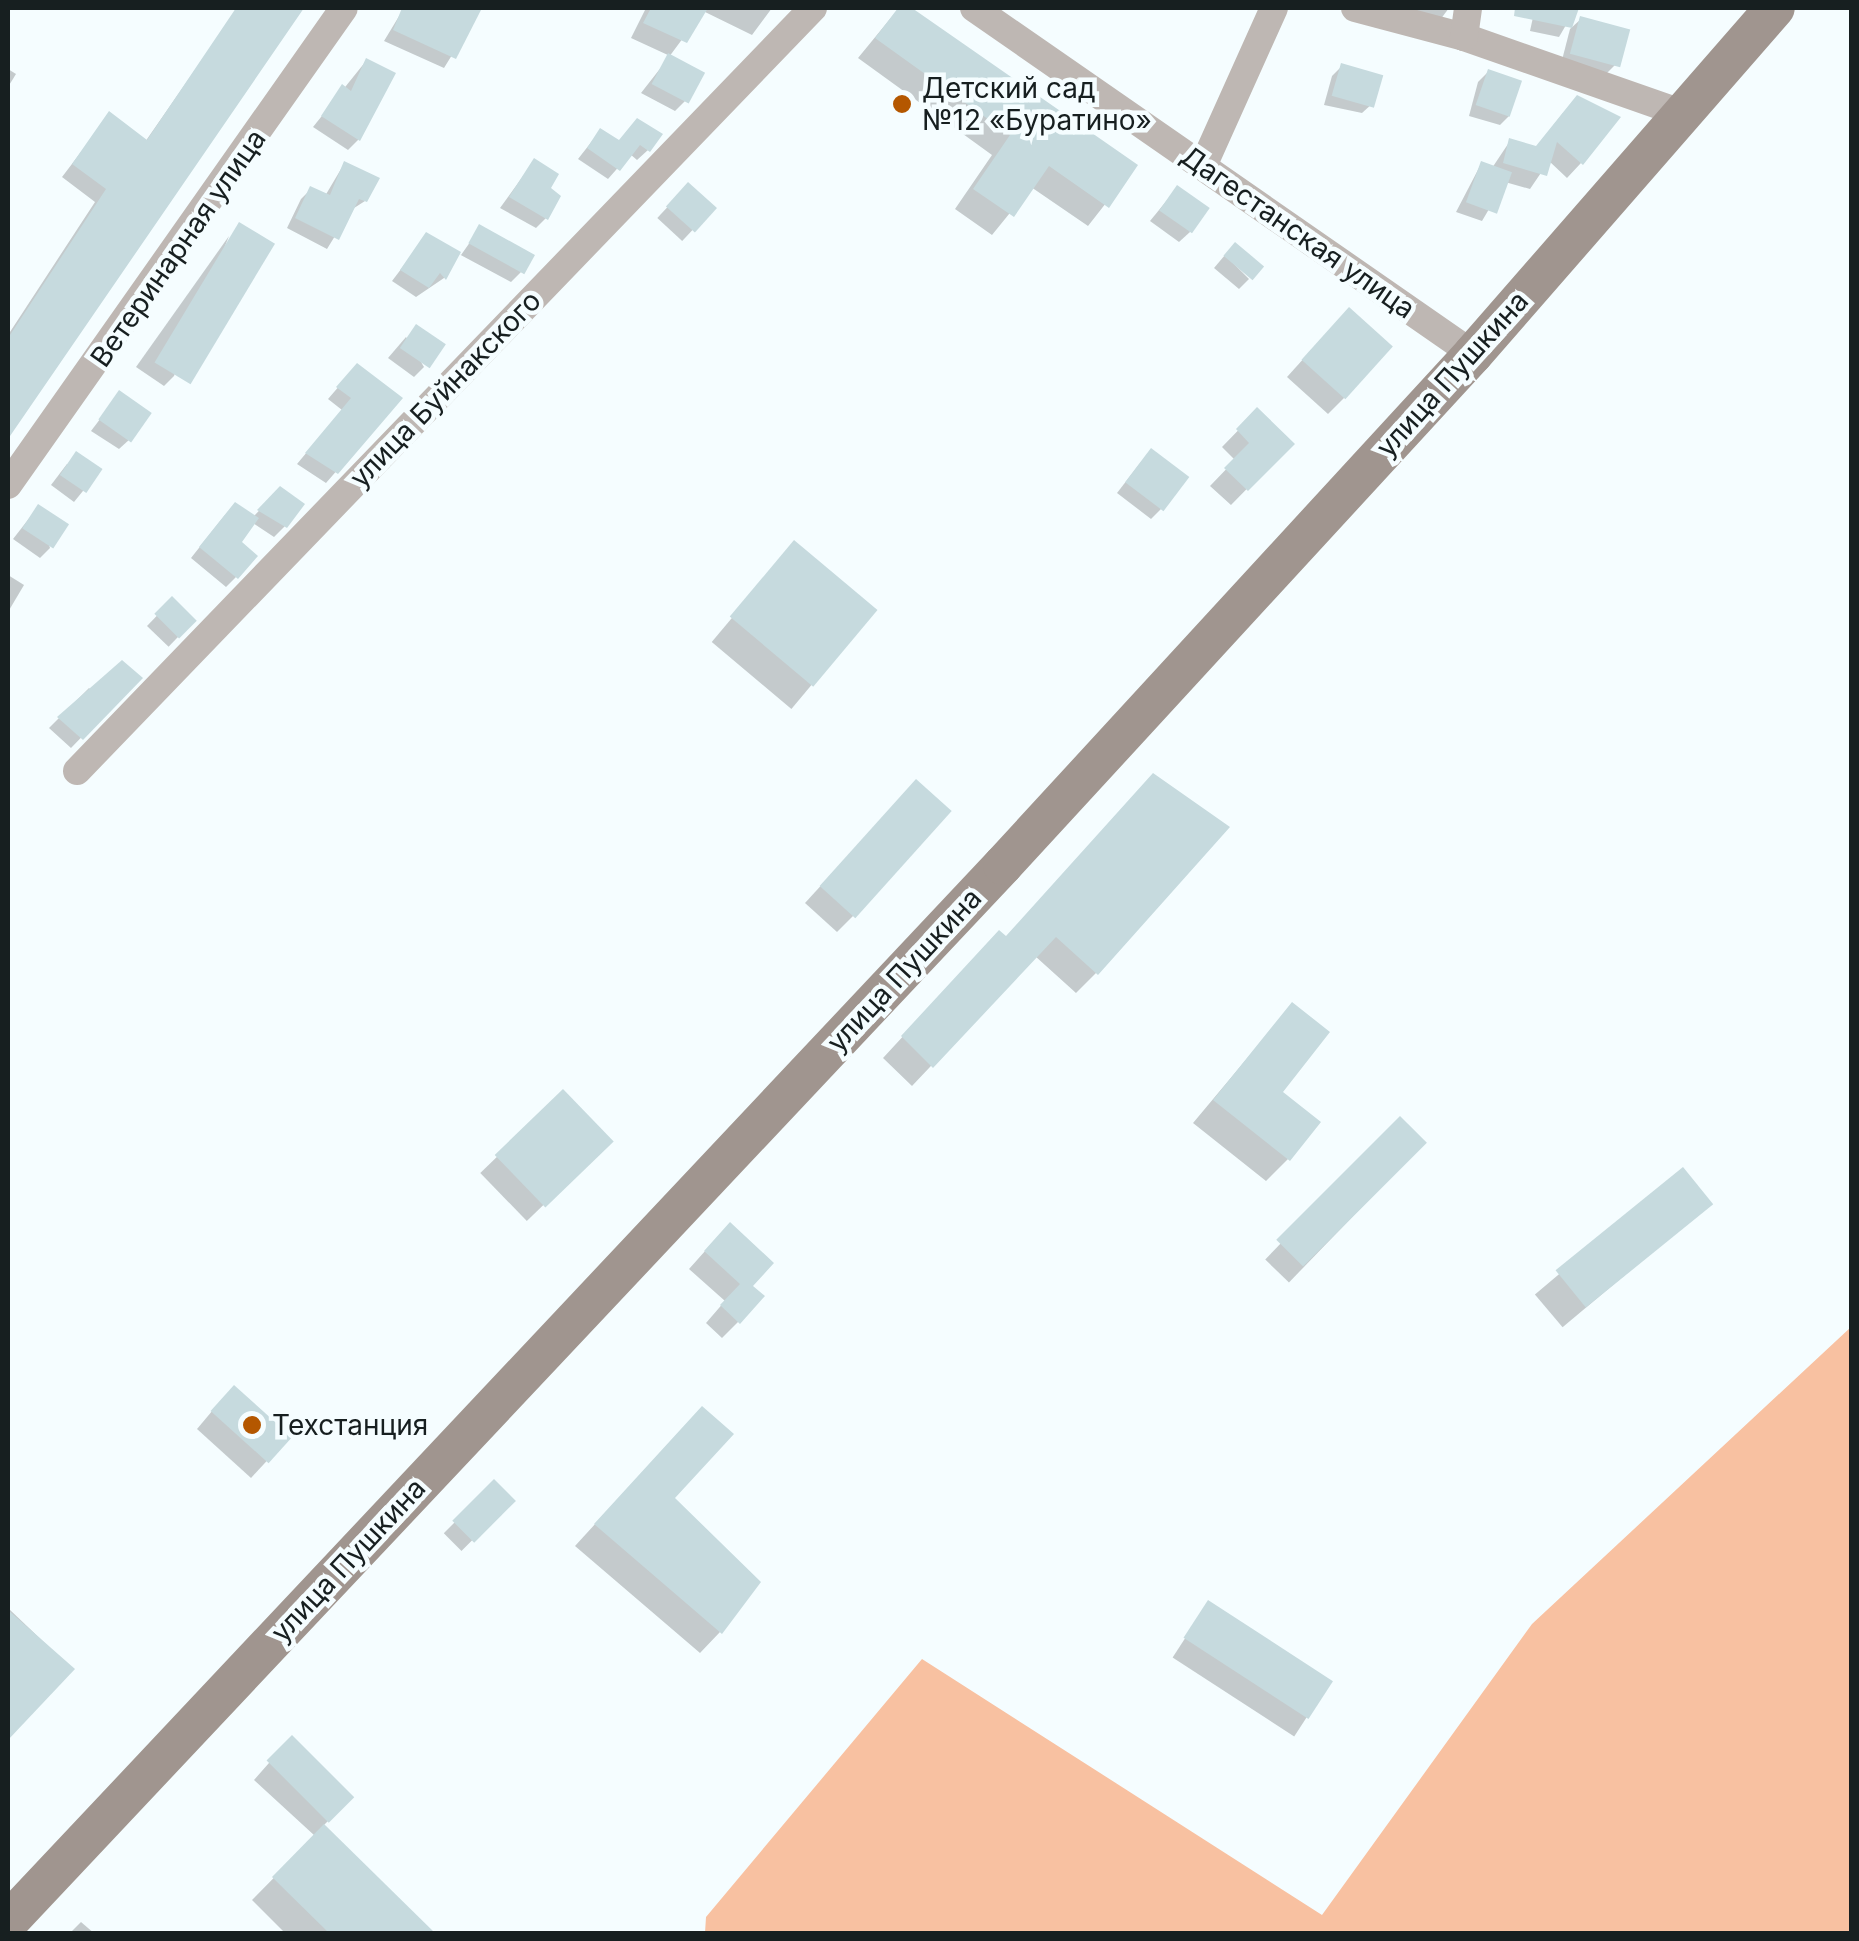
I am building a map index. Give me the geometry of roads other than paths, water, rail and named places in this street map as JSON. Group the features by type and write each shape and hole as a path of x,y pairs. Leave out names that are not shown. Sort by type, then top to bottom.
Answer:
{"street":[{"name":"Ветеринарная улица","path":"8,485 344,8"},
{"name":"улица Буйнакского","path":"77,771 814,8"},
{"name":"Дагестанская улица","path":"974,8 1473,354"},
{"path":"1203,166 1274,8"},
{"path":"1355,8 1464,37 1678,112"},
{"path":"1464,37 1468,8"},
{"name":"улица Пушкина","path":"9,1919 1003,865 1473,354 1678,112 1775,8"}],"place":[{"name":"Детский сад №12 «Буратино»","path":"902,104"},
{"name":"Техстанция","path":"252,1425"}]}
